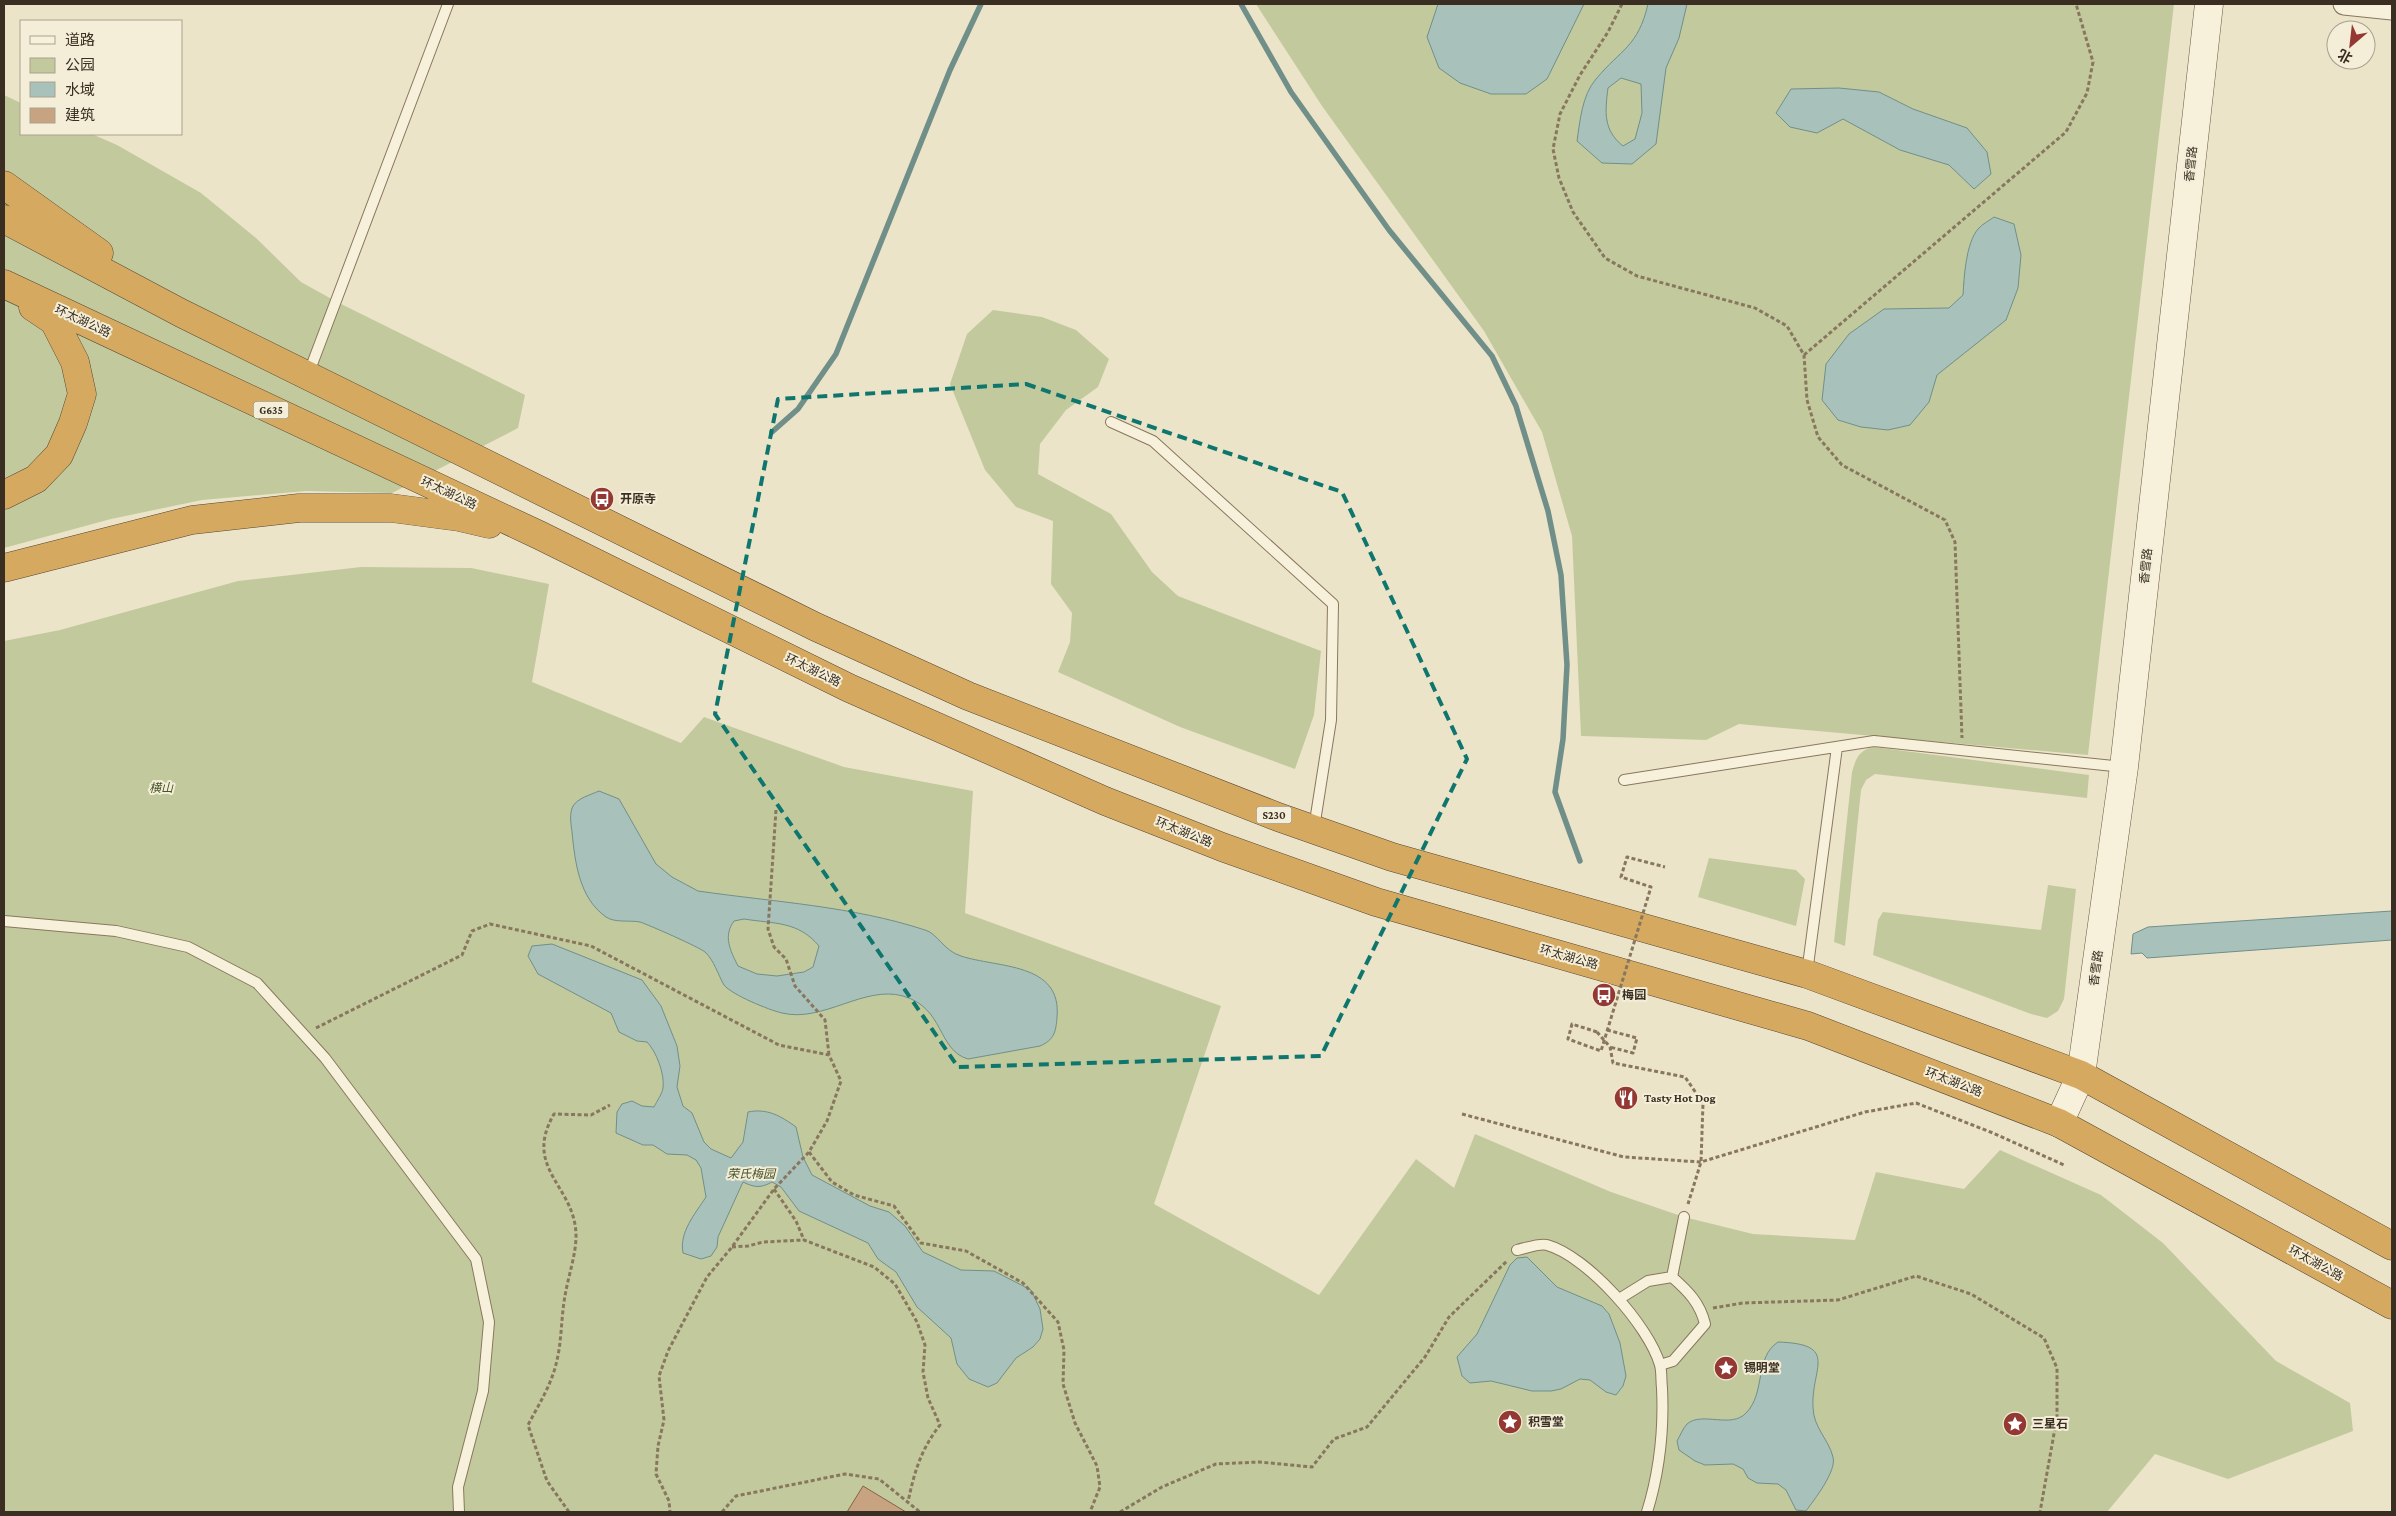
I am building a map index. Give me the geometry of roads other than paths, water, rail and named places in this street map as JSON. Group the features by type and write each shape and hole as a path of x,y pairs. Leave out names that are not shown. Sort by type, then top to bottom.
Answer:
{"highway":[{"path":"4,185 181,313"},
{"path":"4,219 181,313"},
{"name":"环太湖公路","path":"4,284 539,535 849,688 1105,801 1222,847 1376,902 1808,1026 2059,1123 2392,1305"},
{"path":"4,289 54,320 74,362 82,394 73,423 59,455 36,479 4,495"},
{"name":"S230","path":"181,313 842,639 968,696 1314,830 1392,857 1807,974 2081,1076 2392,1246"},
{"path":"4,568 192,520 299,508 391,508 458,517 539,535"}],"street":[{"name":"香雪路","path":"2059,1123 2081,1076 2124,767 2209,4"},
{"path":"2344,4 2392,9"}],"lane":[{"path":"308,376 448,4"},
{"path":"1111,422 1152,441 1333,604 1331,720 1314,830"},
{"path":"1624,780 1874,741 2124,767"},
{"path":"1807,974 1837,747"},
{"path":"4,921 116,931 188,947 257,983 325,1058 476,1259 489,1322 483,1391 458,1488 459,1512"},
{"path":"1672,1277 1684,1217"},
{"path":"1517,1250 1546,1245 1584,1265 1619,1299 1644,1333 1660,1365 1663,1414 1654,1490 1647,1512"},
{"path":"1619,1299 1648,1281 1672,1277 1689,1291 1702,1310 1706,1324 1672,1361 1660,1365"}],"water":[{"path":"1438,4 1584,4 1547,79 1526,94 1491,94 1460,83 1439,68 1427,37"},
{"path":"1648,4 1687,4 1679,38 1666,68 1656,144 1632,164 1602,163 1577,141 1585,100 1591,85 1634,39","holes":["1621,78 1641,84 1642,113 1635,139 1623,146 1612,134 1607,120 1608,88"]},
{"path":"1839,88 1879,92 1913,109 1967,128 1987,152 1991,174 1974,189 1949,165 1900,150 1843,119 1817,133 1790,127 1776,113 1791,89"},
{"path":"1994,217 2014,224 2021,255 2018,288 2006,320 1937,375 1929,402 1910,425 1888,430 1861,427 1838,420 1822,400 1826,364 1849,334 1884,309 1949,308 1963,295 1966,260 1974,235 1980,227"},
{"path":"599,791 619,799 656,864 672,877 698,891 841,910 897,922 929,932 955,954 1024,970 1038,977 1049,986 1056,999 1057,1017 1053,1035 1040,1046 968,1059 958,1054 951,1047 927,1010 917,1002 903,996 873,995 813,1013 797,1015 782,1013 742,997 724,985 708,955 701,949 640,922 610,919 597,909 590,900 584,890 577,867 571,816 575,803","holes":["744,919 776,923 803,932 819,946 813,967 804,972 777,976 757,974 738,966 732,954 728,938 734,921"]},
{"path":"2392,911 2392,940 2147,958 2142,953 2131,954 2133,934 2148,927"},
{"path":"552,944 642,980 661,1006 677,1046 680,1066 677,1087 683,1106 692,1113 704,1142 711,1149 731,1158 743,1142 748,1112 768,1112 785,1119 796,1127 803,1157 812,1175 870,1206 889,1212 905,1226 923,1252 961,1270 994,1271 1031,1290 1040,1309 1043,1329 1040,1339 1033,1347 1016,1358 997,1383 988,1387 969,1379 957,1364 951,1338 917,1307 896,1272 878,1259 868,1243 799,1211 781,1187 772,1182 758,1186 743,1182 718,1237 717,1247 711,1256 701,1259 683,1253 683,1238 693,1217 706,1197 701,1168 696,1160 687,1155 667,1154 653,1145 643,1145 616,1133 617,1112 622,1104 632,1101 642,1106 654,1107 659,1098 663,1082 657,1057 647,1042 637,1041 619,1032 611,1013 538,974 528,956 532,946"},
{"path":"1527,1257 1557,1287 1602,1306 1609,1314 1620,1343 1626,1376 1623,1386 1616,1395 1606,1392 1590,1380 1580,1379 1561,1389 1551,1391 1532,1391 1491,1381 1470,1383 1462,1376 1457,1357 1477,1334 1510,1265 1517,1258"},
{"path":"1778,1342 1797,1344 1809,1348 1816,1353 1818,1361 1813,1393 1814,1414 1818,1427 1831,1451 1833,1463 1832,1470 1824,1485 1806,1511 1796,1510 1786,1490 1778,1484 1757,1483 1748,1478 1743,1469 1733,1464 1705,1465 1695,1461 1679,1450 1677,1441 1687,1424 1693,1420 1733,1420 1740,1418 1746,1413 1756,1396 1766,1357"}],"waterway":[{"path":"772,432 798,409 836,354 950,70 981,4"},
{"path":"1241,4 1291,92 1389,230 1492,356 1516,406 1548,511 1561,575 1567,665 1563,739 1555,792 1580,861"}],"place":[{"name":"开原寺","path":"602,499"},
{"name":"梅园","path":"1604,995"},
{"name":"Tasty Hot Dog","path":"1626,1098"},
{"name":"锡明堂","path":"1726,1368"},
{"name":"积雪堂","path":"1510,1422"},
{"name":"三星石","path":"2015,1424"}],"park label":[{"name":"横山","path":"161,788"},
{"name":"荣氏梅园","path":"751,1174"}]}
